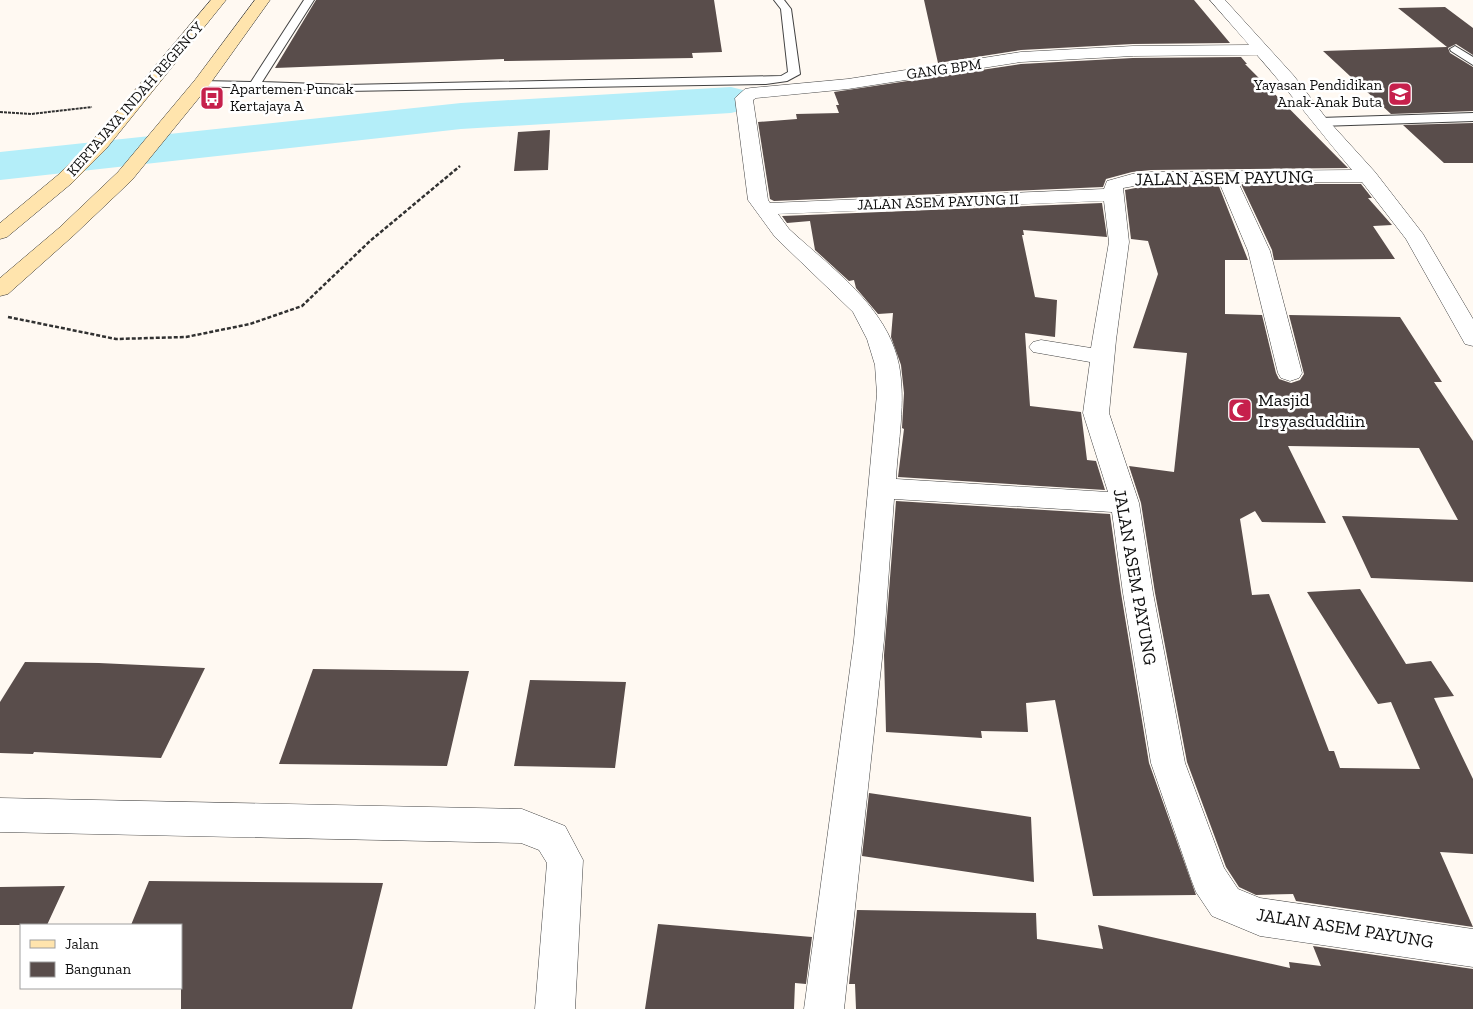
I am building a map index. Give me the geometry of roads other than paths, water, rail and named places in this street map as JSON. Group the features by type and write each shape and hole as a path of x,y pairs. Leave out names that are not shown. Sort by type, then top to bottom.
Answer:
{"street":[{"name":"KERTAJAYA INDAH REGENCY","path":"0,233 65,179 99,145 220,0"},
{"path":"5,278 66,232 125,176 201,84 263,0"},
{"path":"1217,0 1288,80 1320,122 1368,176 1416,238 1473,339"},
{"name":"GANG BPM","path":"764,210 758,200 744,98 747,94 848,84 1030,57 1133,50 1260,50"},
{"name":"JALAN ASEM PAYUNG","path":"1368,176 1286,174 1124,180 1114,184 1113,195 1119,242 1102,357 1096,413 1125,503 1138,593 1168,763 1209,879 1225,903 1260,917 1473,948"},
{"path":"1226,176 1259,251 1290,373"},
{"name":"JALAN ASEM PAYUNG II","path":"764,210 1113,195"},
{"path":"764,210 788,239 862,309 879,339 887,365 889,394 869,640 824,1009"},
{"path":"1041,347 1102,357"},
{"path":"880,488 1125,503"},
{"path":"0,815 522,826 552,838 565,860 555,1009"}],"lane":[{"path":"255,85 309,0"},
{"path":"201,84 346,88 766,81 783,79 794,74 786,9 778,0"},
{"path":"1456,49 1473,62"},
{"path":"1320,122 1473,118"}],"waterway":[{"path":"0,166 461,116 731,100"}],"place":[{"name":"Yayasan Pendidikan Anak-Anak Buta","path":"1400,94"},
{"name":"Apartemen Puncak Kertajaya A","path":"212,98"},
{"name":"Masjid Irsyasduddiin","path":"1240,410"}]}
